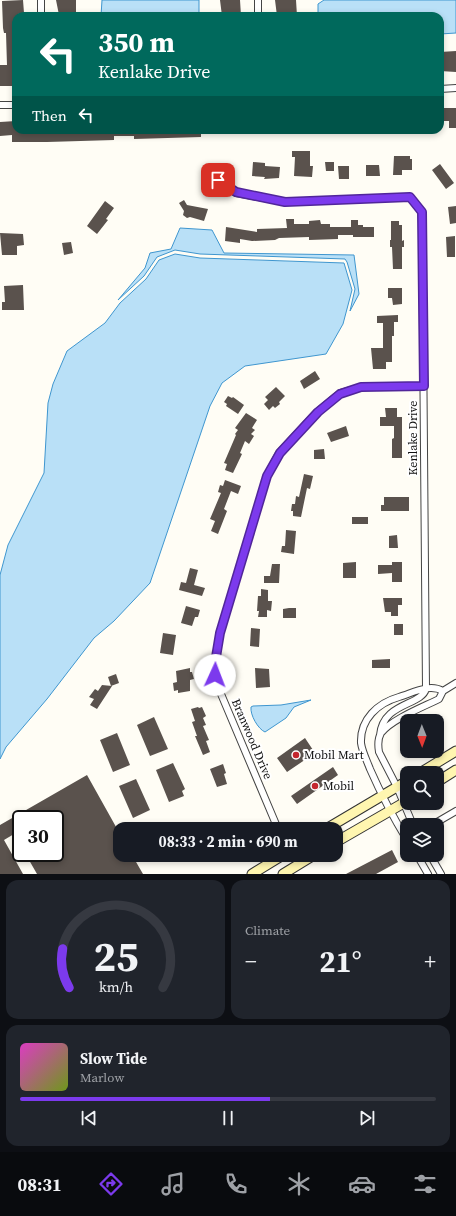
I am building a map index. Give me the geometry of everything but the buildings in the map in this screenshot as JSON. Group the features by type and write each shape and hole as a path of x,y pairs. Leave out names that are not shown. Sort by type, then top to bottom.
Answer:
{"main road":[{"path":"431,766 456,751"},
{"path":"444,778 456,770"},
{"path":"338,822 400,785"},
{"path":"343,838 400,804"},
{"path":"252,874 272,862"},
{"path":"283,874 303,862"}],"street":[{"path":"40,0 41,12"},
{"path":"258,0 258,12"},
{"path":"444,89 456,88"},
{"path":"0,105 12,105"},
{"name":"Kenlake Drive","path":"218,180 236,192 285,202 410,197 422,212 426,689"},
{"name":"Branwood Drive","path":"275,822 221,694 215,675 220,633 267,476 280,453 318,412 340,394 361,387 424,386"},
{"path":"380,734 388,726 439,699 443,691 456,683"},
{"path":"400,828 382,796 361,744 367,718 381,704 393,698 436,687 443,691"},
{"path":"400,793 378,746 381,726 388,715 421,696 426,689"},
{"path":"443,818 456,810"},
{"path":"421,862 428,874"},
{"path":"434,862 441,874"}],"water":[{"path":"102,0 199,0 199,12 101,12"},
{"path":"324,0 456,0 456,33 444,34 444,12 318,12 318,4"},
{"path":"180,228 212,230 224,253 354,255 359,294 350,311 355,289 345,259 200,254 175,250 157,257 144,276 118,300 145,268 150,253 171,249"},
{"path":"175,254 200,258 344,263 352,290 343,324 326,354 245,366 222,383 210,406 150,583 114,621 94,638 47,699 6,747 0,759 0,575 8,545 44,473 48,403 53,384 67,351 105,323 120,303 146,279 159,260"},
{"path":"311,700 294,707 286,718 265,732 257,725 251,710 251,707 253,706 281,705"}],"place":[{"name":"Mobil Mart","path":"296,755"},
{"name":"Mobil","path":"315,786"}],"route":[{"path":"215,675 220,633 267,476 280,453 318,412 340,394 361,387 424,386 422,212 410,197 285,202 236,192 218,180"}]}
